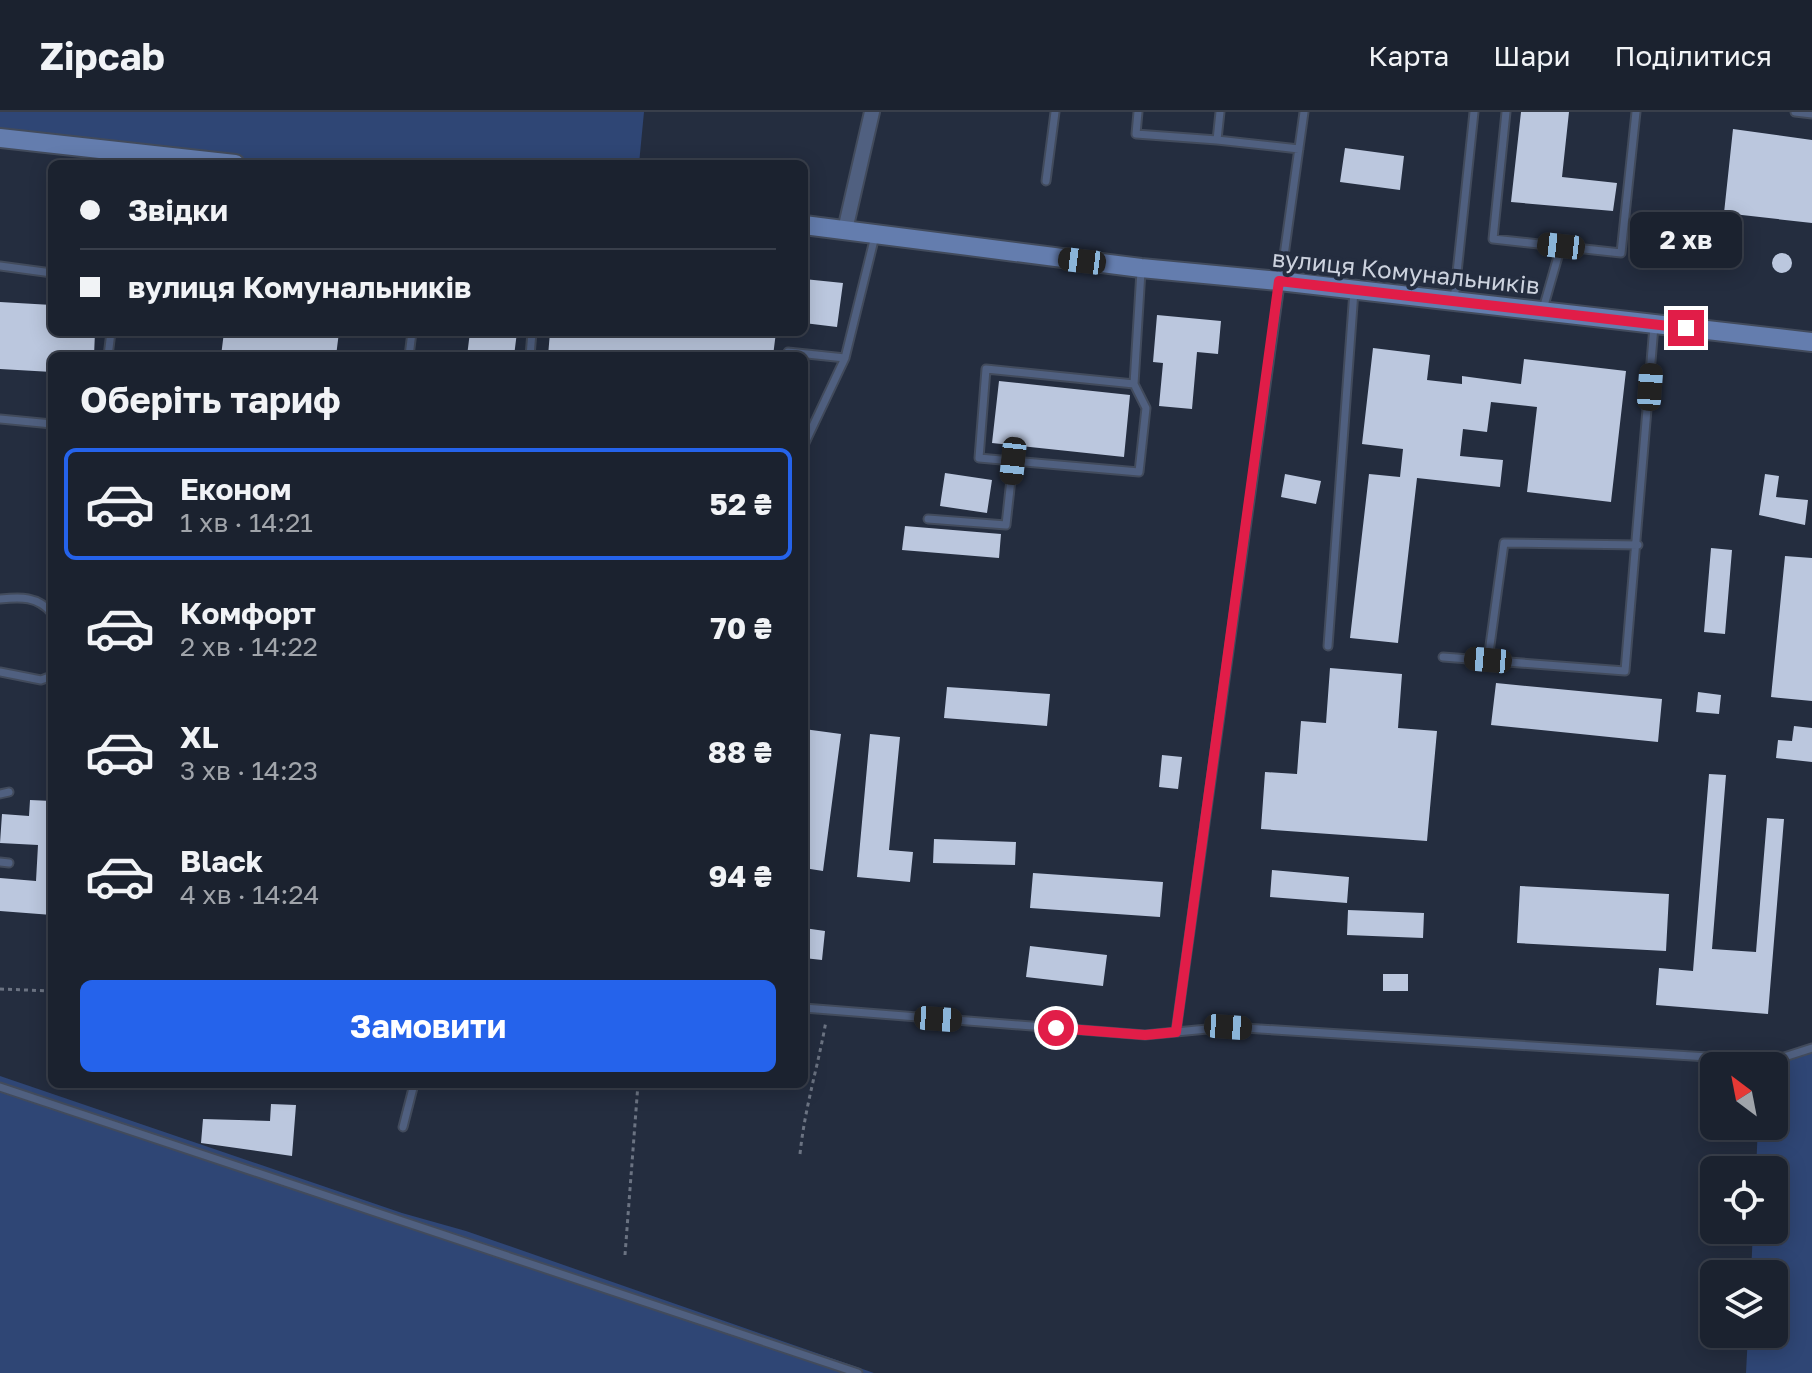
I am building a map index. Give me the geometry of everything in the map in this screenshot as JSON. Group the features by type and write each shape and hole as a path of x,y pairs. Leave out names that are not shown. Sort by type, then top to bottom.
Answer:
{"street":[{"path":"845,230 872,112"},
{"path":"1,142 192,160"},
{"name":"вулиця Комунальників","path":"808,225 1141,268 1812,342"}],"lane":[{"path":"1046,181 1055,112"},
{"path":"1138,112 1136,134 1299,149"},
{"path":"1217,140 1220,112"},
{"path":"1176,1032 1304,112"},
{"path":"1453,303 1474,112"},
{"path":"1506,112 1493,239 1621,253 1636,112"},
{"path":"1795,112 1812,114"},
{"path":"808,437 845,358 875,236"},
{"path":"1543,311 1561,246"},
{"path":"0,266 48,272"},
{"path":"1134,384 986,369 979,458 1139,472 1146,408 1134,384 1141,268"},
{"path":"1328,646 1354,291"},
{"path":"1443,657 1625,671 1638,545 1654,324"},
{"path":"808,354 845,358"},
{"path":"0,419 48,424"},
{"path":"928,519 1006,525 1013,461"},
{"path":"1488,660 1504,543 1638,545"},
{"path":"0,599 26,597 48,611"},
{"path":"0,672 41,680 48,677"},
{"path":"808,1008 1145,1035 1228,1027 1772,1061 1812,1048"},
{"path":"0,1087 858,1373"},
{"path":"403,1127 413,1088"}],"path":[{"path":"0,989 48,991"},
{"path":"800,1154 806,1101 818,1065 829,1009"},
{"path":"625,1255 638,1088"}],"shaded area":[{"path":"0,112 644,112 639,160 172,160 0,142"},
{"path":"1812,1049 1812,1373 1746,1373 1747,1348 1788,1348 1788,1260 1752,1260 1752,1244 1788,1244 1788,1156 1757,1156 1757,1140 1788,1140 1788,1057"},
{"path":"0,1076 402,1213 466,1231 874,1373 0,1373"}],"building":[{"path":"1521,112 1569,112 1562,177 1617,183 1613,211 1511,202"},
{"path":"1733,129 1812,140 1812,223 1724,213"},
{"path":"1345,148 1404,156 1400,190 1340,182"},
{"path":"1778,253 1786,253 1792,263 1786,273 1778,273 1772,267 1772,259"},
{"path":"808,279 843,283 837,327 808,323"},
{"path":"0,302 48,305 48,336 95,336 94,352 48,352 48,372 0,369"},
{"path":"1157,315 1221,321 1218,354 1197,352 1192,409 1159,406 1163,363 1153,362"},
{"path":"224,336 338,336 336,352 222,352"},
{"path":"470,336 516,336 514,352 468,352"},
{"path":"550,336 776,336 774,352 548,352"},
{"path":"1373,348 1430,355 1427,380 1462,384 1462,376 1521,384 1524,359 1626,371 1611,502 1527,492 1537,407 1491,402 1487,432 1463,429 1460,456 1503,460 1500,487 1417,478 1398,643 1350,638 1369,474 1400,477 1403,449 1362,444"},
{"path":"999,381 1130,395 1124,457 992,443"},
{"path":"945,473 992,480 987,513 940,506"},
{"path":"1285,474 1321,481 1316,504 1281,497"},
{"path":"1765,474 1779,476 1776,497 1808,500 1805,525 1759,515"},
{"path":"905,526 1001,534 999,558 902,550"},
{"path":"1711,548 1732,550 1725,634 1704,632"},
{"path":"1785,556 1812,558 1812,701 1771,697"},
{"path":"1330,668 1402,674 1398,728 1437,731 1427,841 1261,829 1265,772 1297,774 1301,721 1326,723"},
{"path":"1496,683 1662,699 1658,742 1491,725"},
{"path":"947,687 1050,694 1047,726 944,718"},
{"path":"1698,692 1721,695 1719,714 1696,712"},
{"path":"1794,726 1812,728 1812,762 1776,758 1778,740 1792,741"},
{"path":"808,730 841,734 823,871 808,869"},
{"path":"870,734 900,737 889,850 913,852 910,882 857,877"},
{"path":"1162,755 1182,757 1178,789 1159,787"},
{"path":"1709,774 1726,775 1712,949 1756,952 1767,818 1784,819 1768,1014 1656,1005 1659,968 1693,971"},
{"path":"30,800 48,801 48,915 0,911 0,878 36,881 38,845 0,843 2,814 29,816"},
{"path":"934,839 1016,842 1015,865 933,863"},
{"path":"1272,870 1349,877 1347,903 1270,897"},
{"path":"1033,873 1163,882 1160,917 1030,908"},
{"path":"1520,886 1669,894 1666,951 1517,943"},
{"path":"1348,910 1424,913 1423,938 1347,935"},
{"path":"808,929 825,931 822,960 808,958"},
{"path":"1030,946 1107,955 1103,986 1026,977"},
{"path":"1383,974 1408,974 1408,991 1383,991"},
{"path":"271,1104 296,1105 292,1156 201,1143 203,1119 270,1121"}],"route":[{"path":"1056,1028 1145,1035 1176,1032 1279,281 1686,328"}]}
